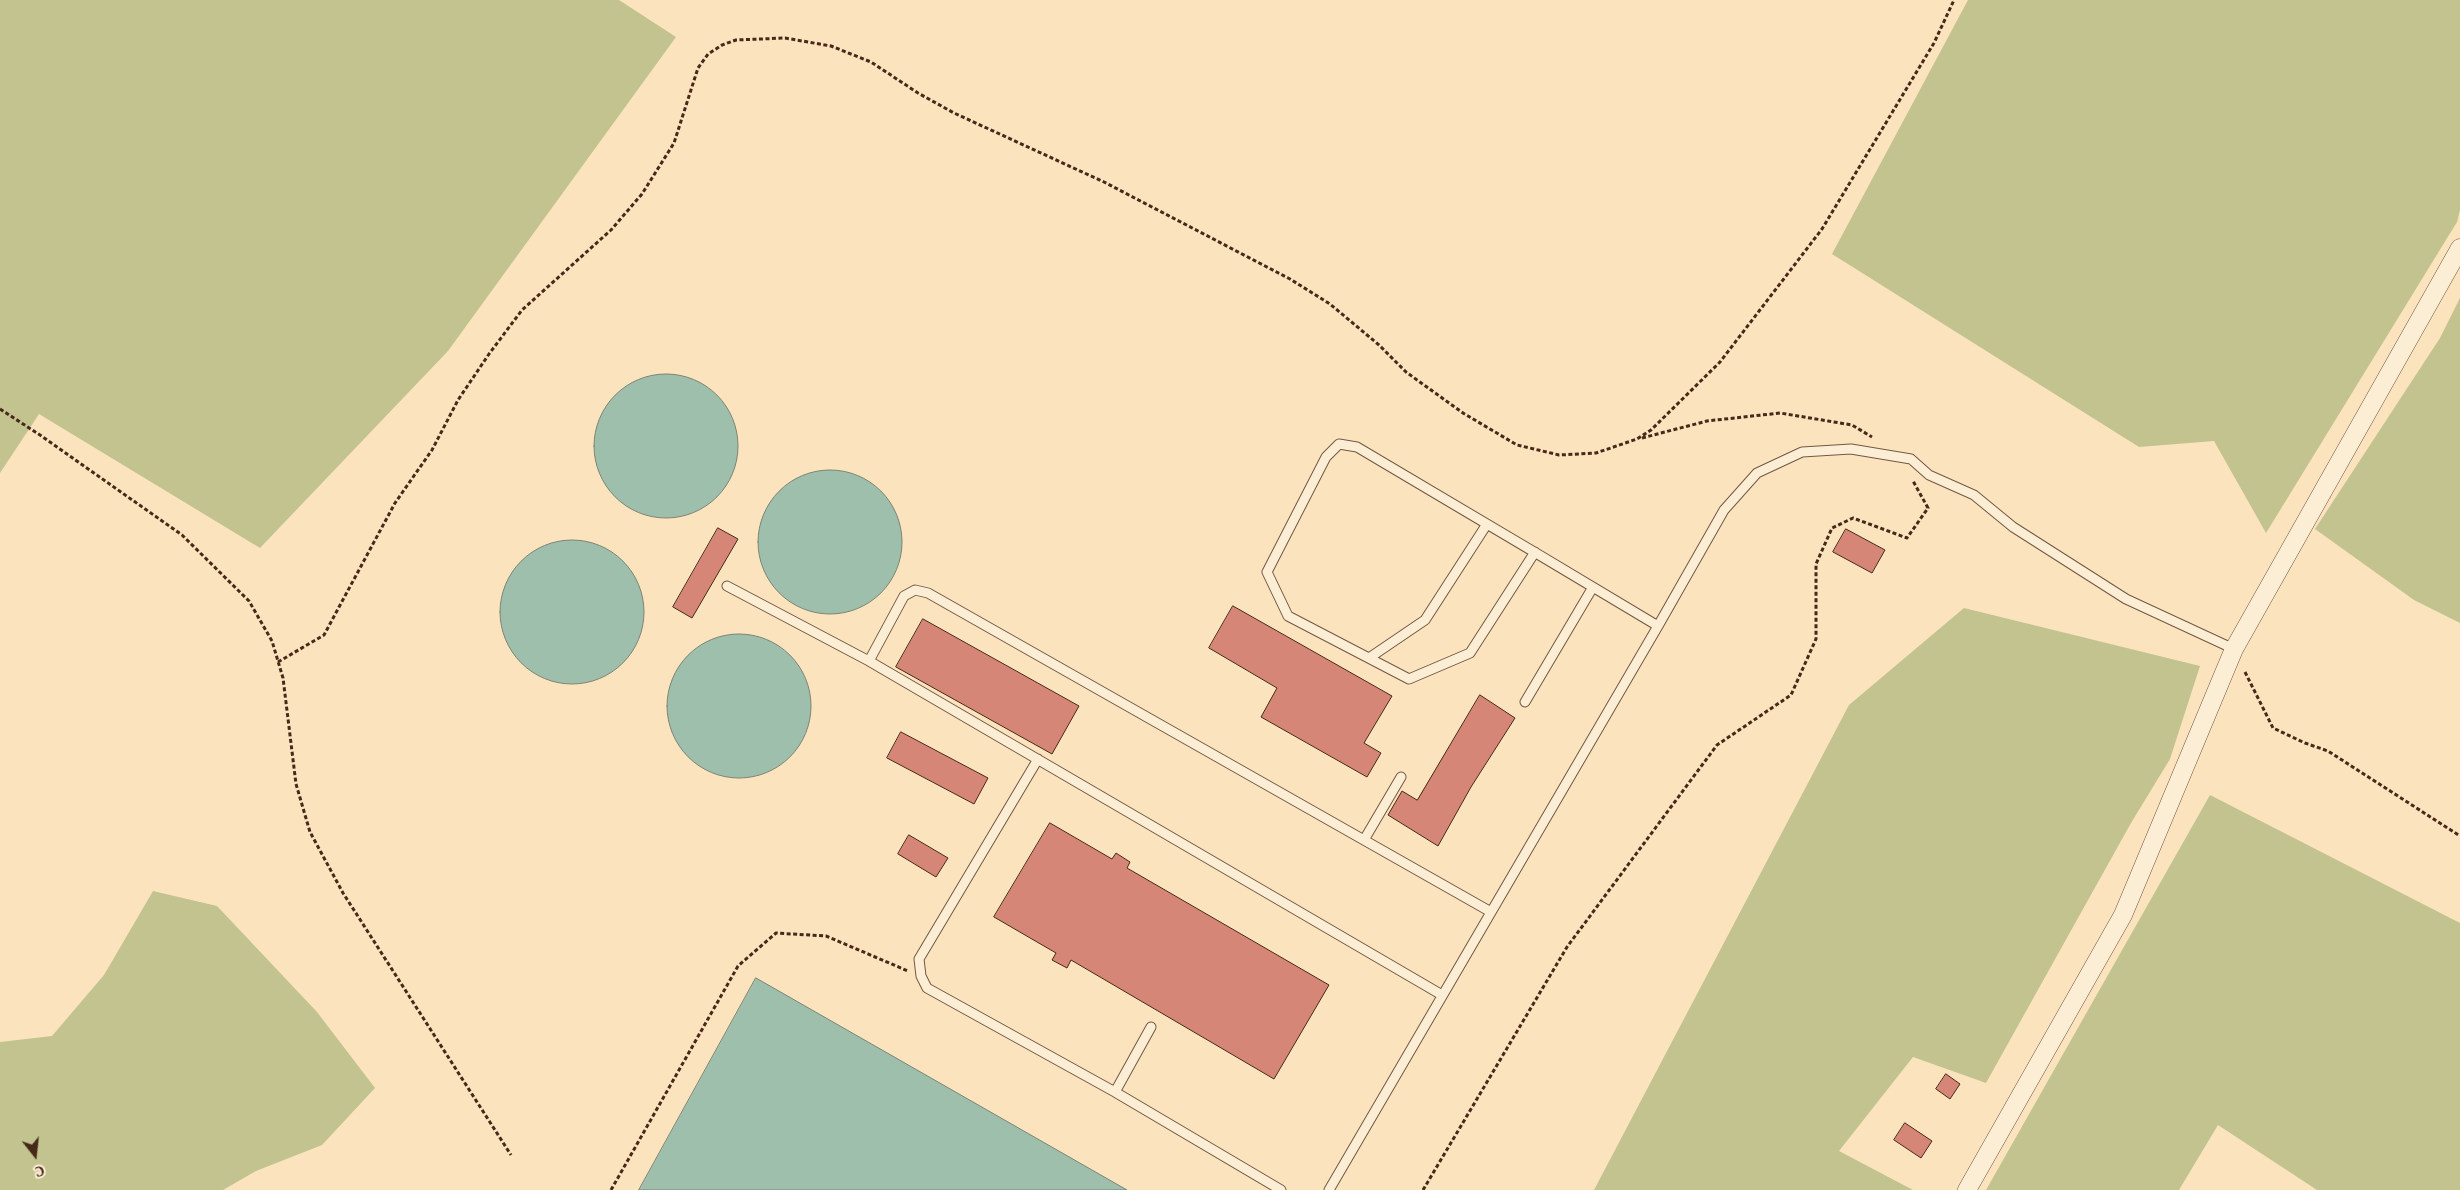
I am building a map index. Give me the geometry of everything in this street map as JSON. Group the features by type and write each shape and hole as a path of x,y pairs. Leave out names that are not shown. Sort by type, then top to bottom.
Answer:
{"street":[{"path":"1967,1190 1978,1174 2123,915 2234,649 2460,248"}],"lane":[{"path":"1535,552 1470,653 1409,679 1288,616 1266,572 1326,457 1339,444 1356,446 1535,552 1658,626"},
{"path":"1328,1190 1724,510 1756,473 1802,452 1851,449 1911,459 1929,475 1974,495 2013,527 2126,599 2234,649"},
{"path":"1369,658 1425,620 1487,524"},
{"path":"727,586 869,661 1442,994"},
{"path":"1525,702 1593,587"},
{"path":"869,661 904,596 915,590 928,593 1490,912"},
{"path":"1038,760 919,959 921,976 927,988 1115,1092 1281,1190"},
{"path":"1364,840 1401,777"},
{"path":"1115,1092 1151,1027"}],"path":[{"path":"1636,439 1651,430 1720,362 1822,229 1934,44 1954,0"},
{"path":"278,662 324,635 395,503 432,450 458,400 489,354 522,310 611,230 642,194 674,143 698,68 708,54 722,45 736,40 785,38 831,46 871,62 918,93 954,113 1104,182 1215,239 1290,279 1330,304 1379,345 1406,372 1463,414 1517,445 1559,455 1596,453 1636,439 1707,421 1780,413 1852,426 1877,440"},
{"path":"0,409 40,434 182,535 249,601 272,641 283,678 296,784 310,832 343,893 511,1155"},
{"path":"1423,1190 1568,947 1717,745 1791,695 1816,639 1816,564 1832,528 1853,518 1907,538 1928,508 1908,474 1911,459"},
{"path":"2234,649 2274,728 2305,743 2328,751 2460,836"},
{"path":"611,1190 738,966 776,932 826,936 921,976"}],"green space":[{"path":"0,0 619,0 676,37 448,351 260,548 39,414 0,473"},
{"path":"1968,0 2460,0 2460,210 2457,222 2266,533 2214,441 2139,447 1832,254"},
{"path":"2460,298 2460,623 2414,600 2315,529 2440,338"},
{"path":"1964,608 2200,666 2170,759 2131,823 1986,1083 1913,1057 1839,1151 1913,1190 1594,1190 1849,705"},
{"path":"2210,795 2460,923 2460,1190 2317,1190 2218,1125 2179,1190 1986,1190"},
{"path":"153,891 217,906 317,1012 375,1088 322,1145 256,1171 223,1190 0,1190 0,1042 52,1036 104,975"}],"shaded area":[{"path":"666,374 694,379 717,395 733,418 738,446 733,474 717,497 694,513 666,518 638,513 615,497 599,474 594,446 599,418 615,395 638,379"},
{"path":"830,470 844,471 858,476 870,482 881,491 890,502 896,514 901,528 901,556 896,570 890,582 881,593 870,602 858,608 844,613 830,614 816,613 802,608 790,602 779,593 770,582 764,570 759,556 758,542 759,528 764,514 770,502 779,491 790,482 802,476 816,471"},
{"path":"572,540 586,541 600,546 612,552 623,561 632,572 638,584 643,598 643,626 638,640 632,652 623,663 612,672 600,678 586,683 572,684 558,683 544,678 532,672 521,663 512,652 506,640 501,626 500,612 501,598 506,584 512,572 521,561 532,552 544,546 558,541"},
{"path":"739,634 767,639 790,655 806,678 811,706 806,734 790,757 767,773 739,778 711,773 688,757 672,734 667,706 672,678 688,655 711,639"},
{"path":"756,978 1127,1190 639,1190"}],"building":[{"path":"718,528 738,539 692,618 673,607"},
{"path":"1846,529 1885,550 1872,573 1833,552"},
{"path":"1233,606 1392,696 1364,743 1381,753 1367,777 1261,717 1277,688 1209,648"},
{"path":"923,619 1079,706 1052,754 896,667"},
{"path":"1480,695 1515,718 1471,787 1438,846 1388,815 1402,791 1417,800"},
{"path":"901,732 988,778 974,804 887,758"},
{"path":"1050,823 1112,859 1116,853 1130,862 1127,868 1329,985 1274,1079 1071,960 1067,968 1052,960 1056,953 994,917"},
{"path":"909,835 948,858 936,877 898,854"},
{"path":"1946,1074 1960,1084 1950,1099 1936,1089"},
{"path":"1905,1123 1932,1141 1921,1158 1894,1140"}]}
